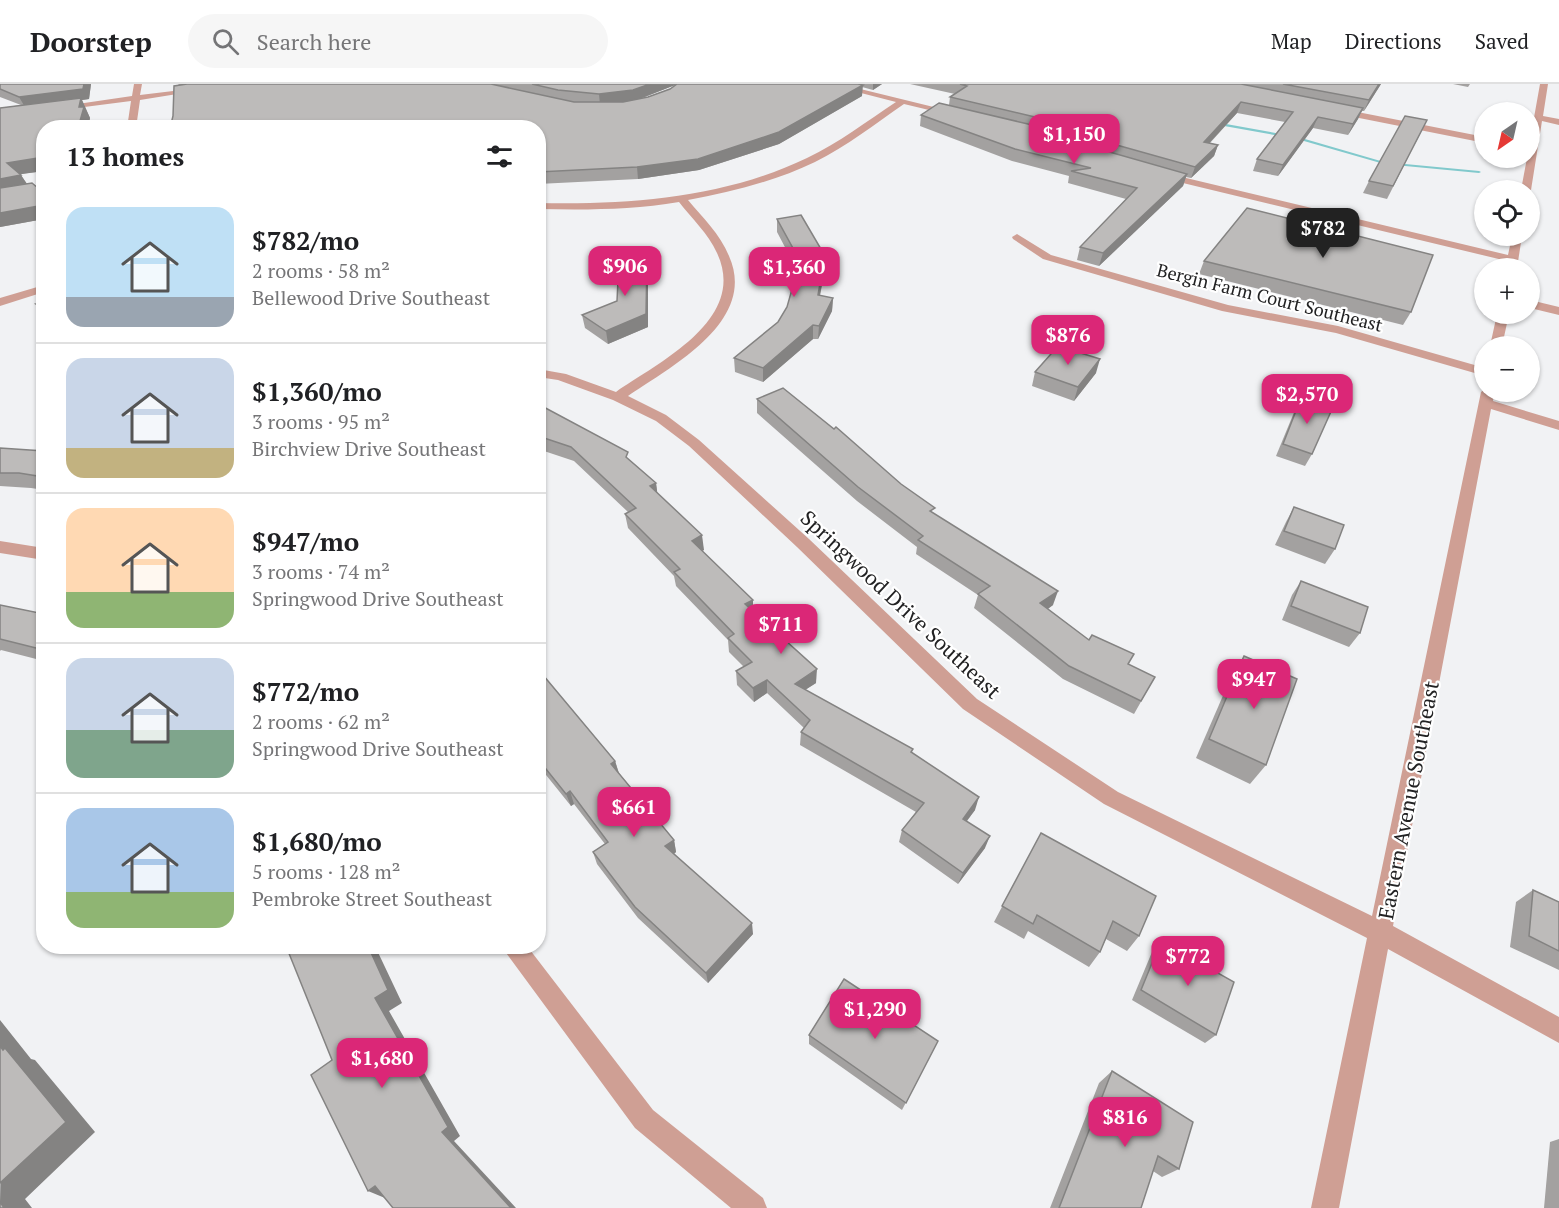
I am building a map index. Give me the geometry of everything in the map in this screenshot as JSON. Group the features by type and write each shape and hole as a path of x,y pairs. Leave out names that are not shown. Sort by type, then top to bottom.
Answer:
{"street":[{"path":"132,120 138,84"},
{"path":"830,84 968,117"},
{"path":"1540,107 1544,84"},
{"path":"55,108 204,89"},
{"path":"546,206 618,205 681,198 753,181 800,165 903,101"},
{"path":"1330,109 1474,138"},
{"path":"1540,118 1559,122"},
{"path":"1155,173 1488,258"},
{"path":"0,197 36,191"},
{"path":"618,397 684,349 710,325 726,304 731,286 720,247 681,198"},
{"name":"Bergin Farm Court Southeast","path":"1017,237 1047,257 1226,308 1338,330 1474,369"},
{"path":"0,302 36,291"},
{"path":"1540,306 1559,311"},
{"name":"Springwood Drive Southeast","path":"546,374 561,377 618,397 661,418 693,443 803,543 970,704 1112,798 1382,933 1559,1030"},
{"name":"Eastern Avenue Southeast","path":"1325,1208 1382,933 1485,402"},
{"path":"1499,402 1559,426"},
{"path":"0,547 36,553"},
{"path":"518,954 644,1119 753,1208"}],"building":[{"path":"0,84 84,84 83,89 19,97 0,89"},
{"path":"187,84 491,84 574,102 623,102 648,97 677,84 863,85 779,132 698,159 637,167 546,172 546,120 172,120 174,86"},
{"path":"532,84 650,84 633,90 599,94 558,90"},
{"path":"960,84 1241,84 1363,108 1353,124 1318,117 1283,165 1257,159 1293,112 1241,102 1204,142 1218,145 1195,167 1106,142 1035,117 950,97 967,86"},
{"path":"1283,84 1379,84 1369,100"},
{"path":"81,98 79,107 84,107 80,120 36,120 36,158 7,163 21,175 0,179 0,108"},
{"path":"939,103 1028,124 1099,149 1187,174 1103,253 1080,247 1137,188 1071,171 1091,168 1015,149 921,115"},
{"path":"1405,116 1427,120 1393,186 1369,181"},
{"path":"32,183 36,186 36,206 0,213 0,188"},
{"path":"1247,208 1433,255 1411,312 1204,261"},
{"path":"801,215 825,256 818,295 833,298 819,326 813,325 763,368 734,358 778,322 787,307 800,261 777,219"},
{"path":"647,260 646,314 606,331 582,315 617,301 619,261"},
{"path":"1058,346 1100,359 1078,387 1035,372"},
{"path":"783,388 834,429 836,427 901,484 935,508 930,511 1058,591 1040,603 1089,640 1092,635 1134,654 1128,664 1155,677 1141,701 1069,666 978,594 990,586 918,540 923,536 858,487 757,399"},
{"path":"1301,398 1333,407 1312,454 1283,444"},
{"path":"546,408 628,452 626,457 656,483 650,486 702,535 692,541 753,600 745,604 817,669 795,684 913,749 911,752 979,797 963,819 990,836 963,873 902,830 924,803 801,732 810,720 767,680 753,688 736,671 752,662 728,638 734,634 674,572 680,569 625,514 636,508 571,447 546,439"},
{"path":"0,448 36,450 36,476 0,473"},
{"path":"1294,507 1344,525 1335,549 1284,531"},
{"path":"1301,581 1368,607 1360,633 1291,606"},
{"path":"0,605 36,612 36,648 0,639"},
{"path":"1244,656 1297,679 1266,765 1209,739"},
{"path":"546,679 615,761 611,764 674,840 665,846 752,923 706,973 635,907 593,852 608,842 570,791 566,794 546,769"},
{"path":"1041,833 1156,896 1139,936 1113,921 1100,952 1037,915 1033,924 1002,906"},
{"path":"1533,890 1559,902 1559,951 1529,936"},
{"path":"1161,941 1234,982 1216,1035 1141,990"},
{"path":"289,954 372,954 388,990 375,998 448,1127 442,1132 511,1208 393,1208 375,1186 368,1191 311,1075 332,1060"},
{"path":"844,979 938,1041 906,1103 809,1035"},
{"path":"0,1046 3,1050 5,1048 66,1122 0,1183"},
{"path":"1112,1071 1193,1122 1179,1169 1158,1156 1141,1208 1059,1208"}],"waterway":[{"path":"1215,123 1298,138 1384,163 1479,172"}]}
